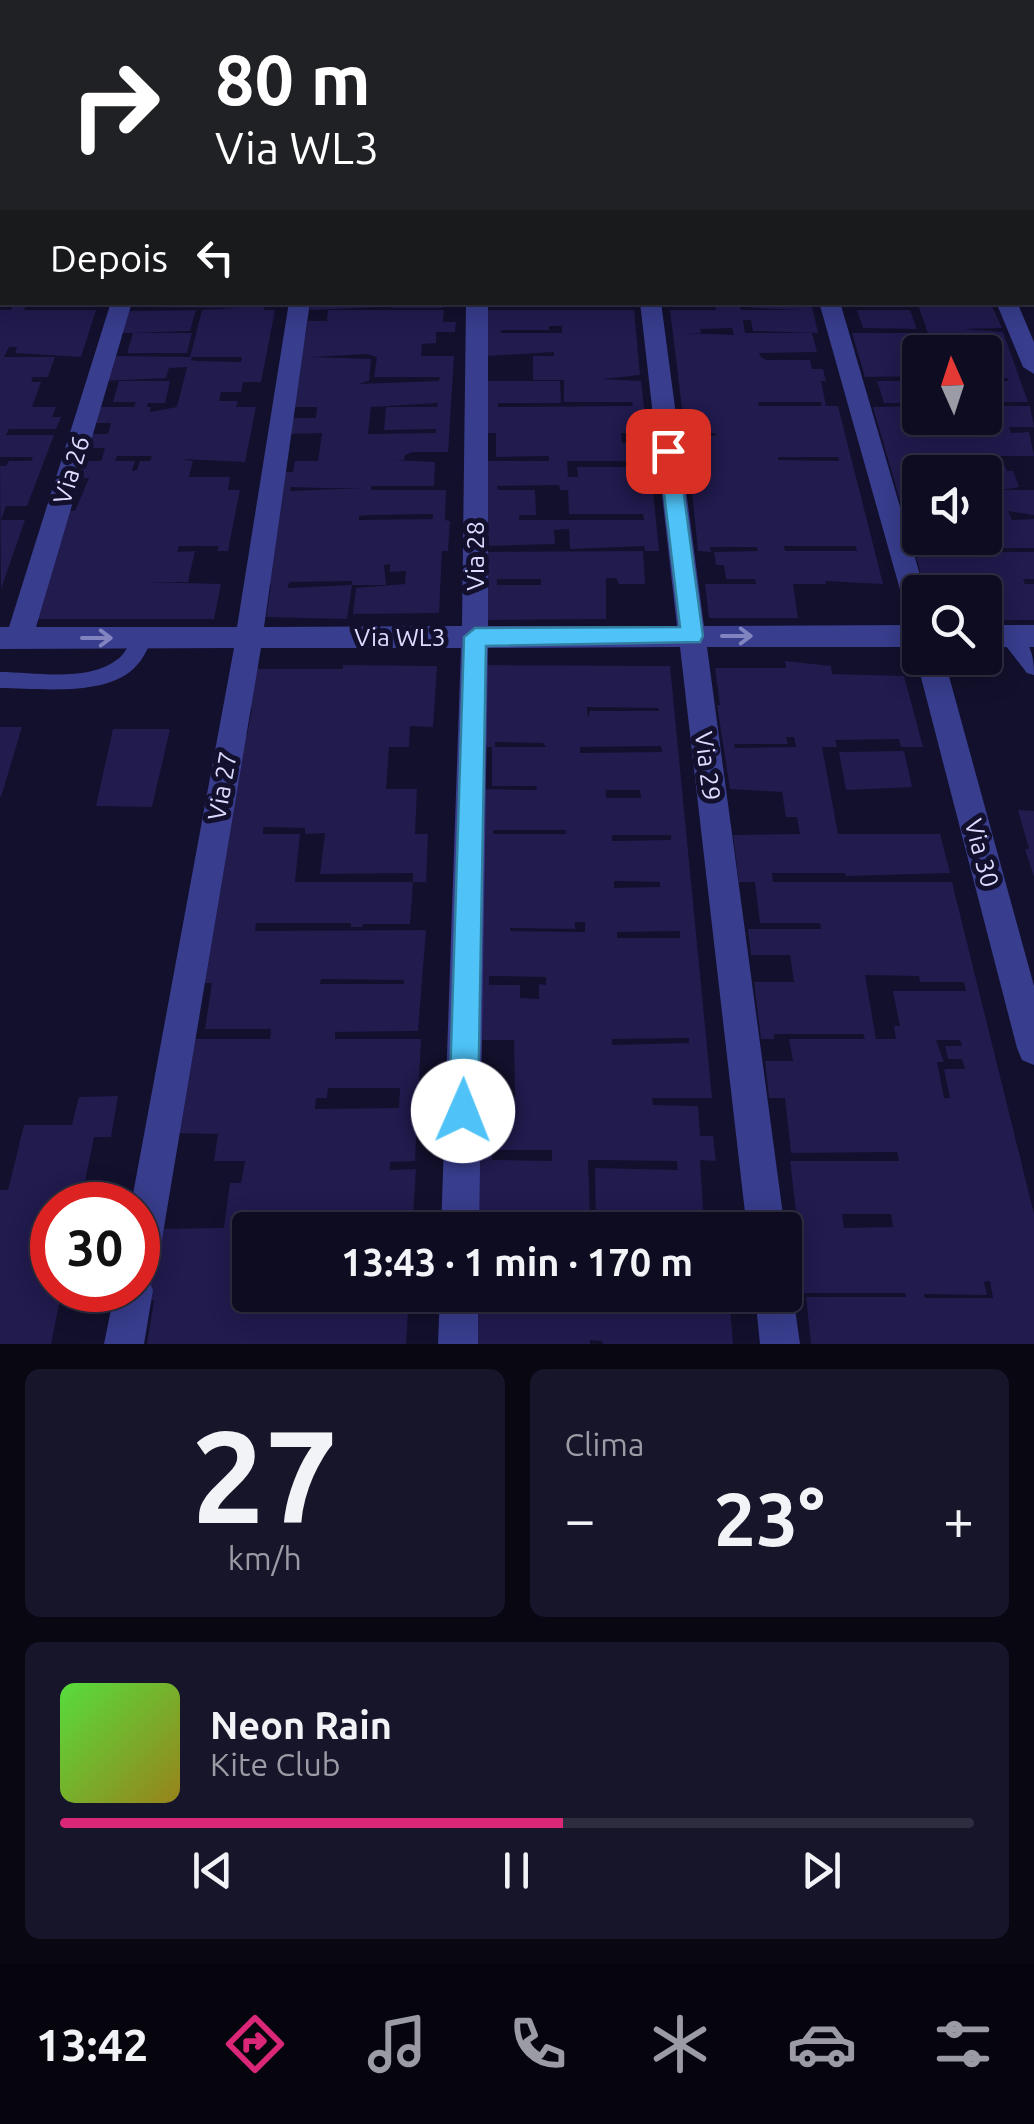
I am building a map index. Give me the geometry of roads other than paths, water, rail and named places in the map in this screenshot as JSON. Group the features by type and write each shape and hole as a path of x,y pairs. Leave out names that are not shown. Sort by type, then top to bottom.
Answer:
{"street":[{"name":"Via 26","path":"10,638 121,305"},
{"name":"Via 27","path":"153,1182 248,637 300,305"},
{"name":"Via 28","path":"460,1212 475,637 477,305"},
{"name":"Via 29","path":"650,305 764,1212"},
{"path":"830,305 907,575"},
{"path":"1007,305 1034,368"},
{"name":"Via WL3","path":"10,638 902,636"},
{"name":"Via 30","path":"935,675 1034,1048"},
{"path":"124,1344 130,1312"},
{"path":"458,1344 459,1312"},
{"path":"776,1312 780,1344"}],"lane":[{"path":"1009,636 1034,667"},
{"path":"0,680 88,678 109,673 127,663 143,638"}]}
